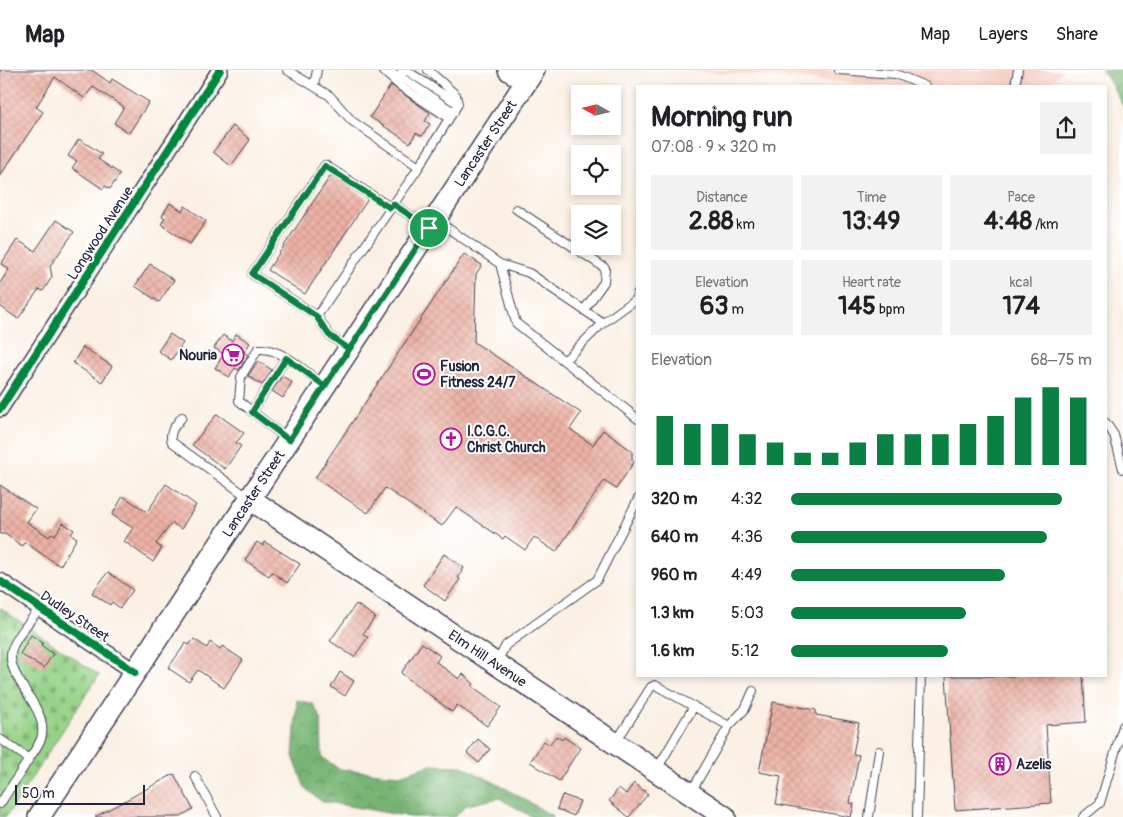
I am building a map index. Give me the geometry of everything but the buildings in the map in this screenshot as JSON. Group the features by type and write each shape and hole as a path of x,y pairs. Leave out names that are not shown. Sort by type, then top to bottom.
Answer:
{"main road":[{"name":"Lancaster Street","path":"39,817 432,223 523,74"},
{"name":"Elm Hill Avenue","path":"250,499 724,817"}],"street":[{"name":"Longwood Avenue","path":"0,409 220,70"},
{"name":"Dudley Street","path":"0,581 135,672"}],"lane":[{"path":"287,70 330,96 352,121 418,167"},
{"path":"314,86 317,70"},
{"path":"384,70 400,86 451,115"},
{"path":"402,70 409,72 458,104"},
{"path":"316,316 392,206 458,104 456,95 428,70"},
{"path":"838,70 896,72 923,85"},
{"path":"1015,85 1018,70"},
{"path":"349,349 329,335 316,316 252,274 325,166 392,206 432,223 500,264 529,273 603,323"},
{"path":"516,209 605,268 604,282 584,310"},
{"path":"500,264 516,323 636,416"},
{"path":"564,361 603,323 636,297"},
{"path":"289,440 239,401 241,377 258,349 268,348 286,358 325,386"},
{"path":"252,412 286,358"},
{"path":"182,417 172,430 170,438 172,442 250,499"},
{"path":"1107,424 1114,434 1123,469"},
{"path":"496,664 506,645 597,580 636,502"},
{"path":"0,804 40,740 42,731 34,705 15,672 11,660 12,651 40,608"},
{"path":"917,817 920,677"},
{"path":"615,744 651,686 656,685 729,726"},
{"path":"690,794 729,726 745,709 753,691"},
{"path":"656,771 694,706"},
{"path":"1083,817 1100,803 1123,726"},
{"path":"0,739 29,759"},
{"path":"869,817 879,751"},
{"path":"195,776 217,817"}],"shaded area":[{"path":"682,70 1063,70 1050,85 871,85"}],"green space":[{"path":"1101,70 1123,70 1123,106 1110,82"},
{"path":"0,608 99,675 6,817 0,817"},
{"path":"297,700 313,704 321,719 322,757 339,769 399,775 431,765 462,766 505,788 554,817 532,817 499,798 467,805 454,817 411,817 321,801 305,788 293,756"}],"cycle path":[{"path":"0,409 220,70"},
{"path":"0,581 135,672"}],"place":[{"name":"Nouria","path":"233,355"},
{"name":"Fusion Fitness 24/7","path":"424,374"},
{"name":"I.C.G.C. Christ Church","path":"451,439"},
{"name":"Azelis","path":"1000,764"}],"route":[{"path":"429,228 325,386 286,358 252,412 289,440 349,349 329,335 316,316 252,274 325,166 390,208 393,204 429,228"}]}
